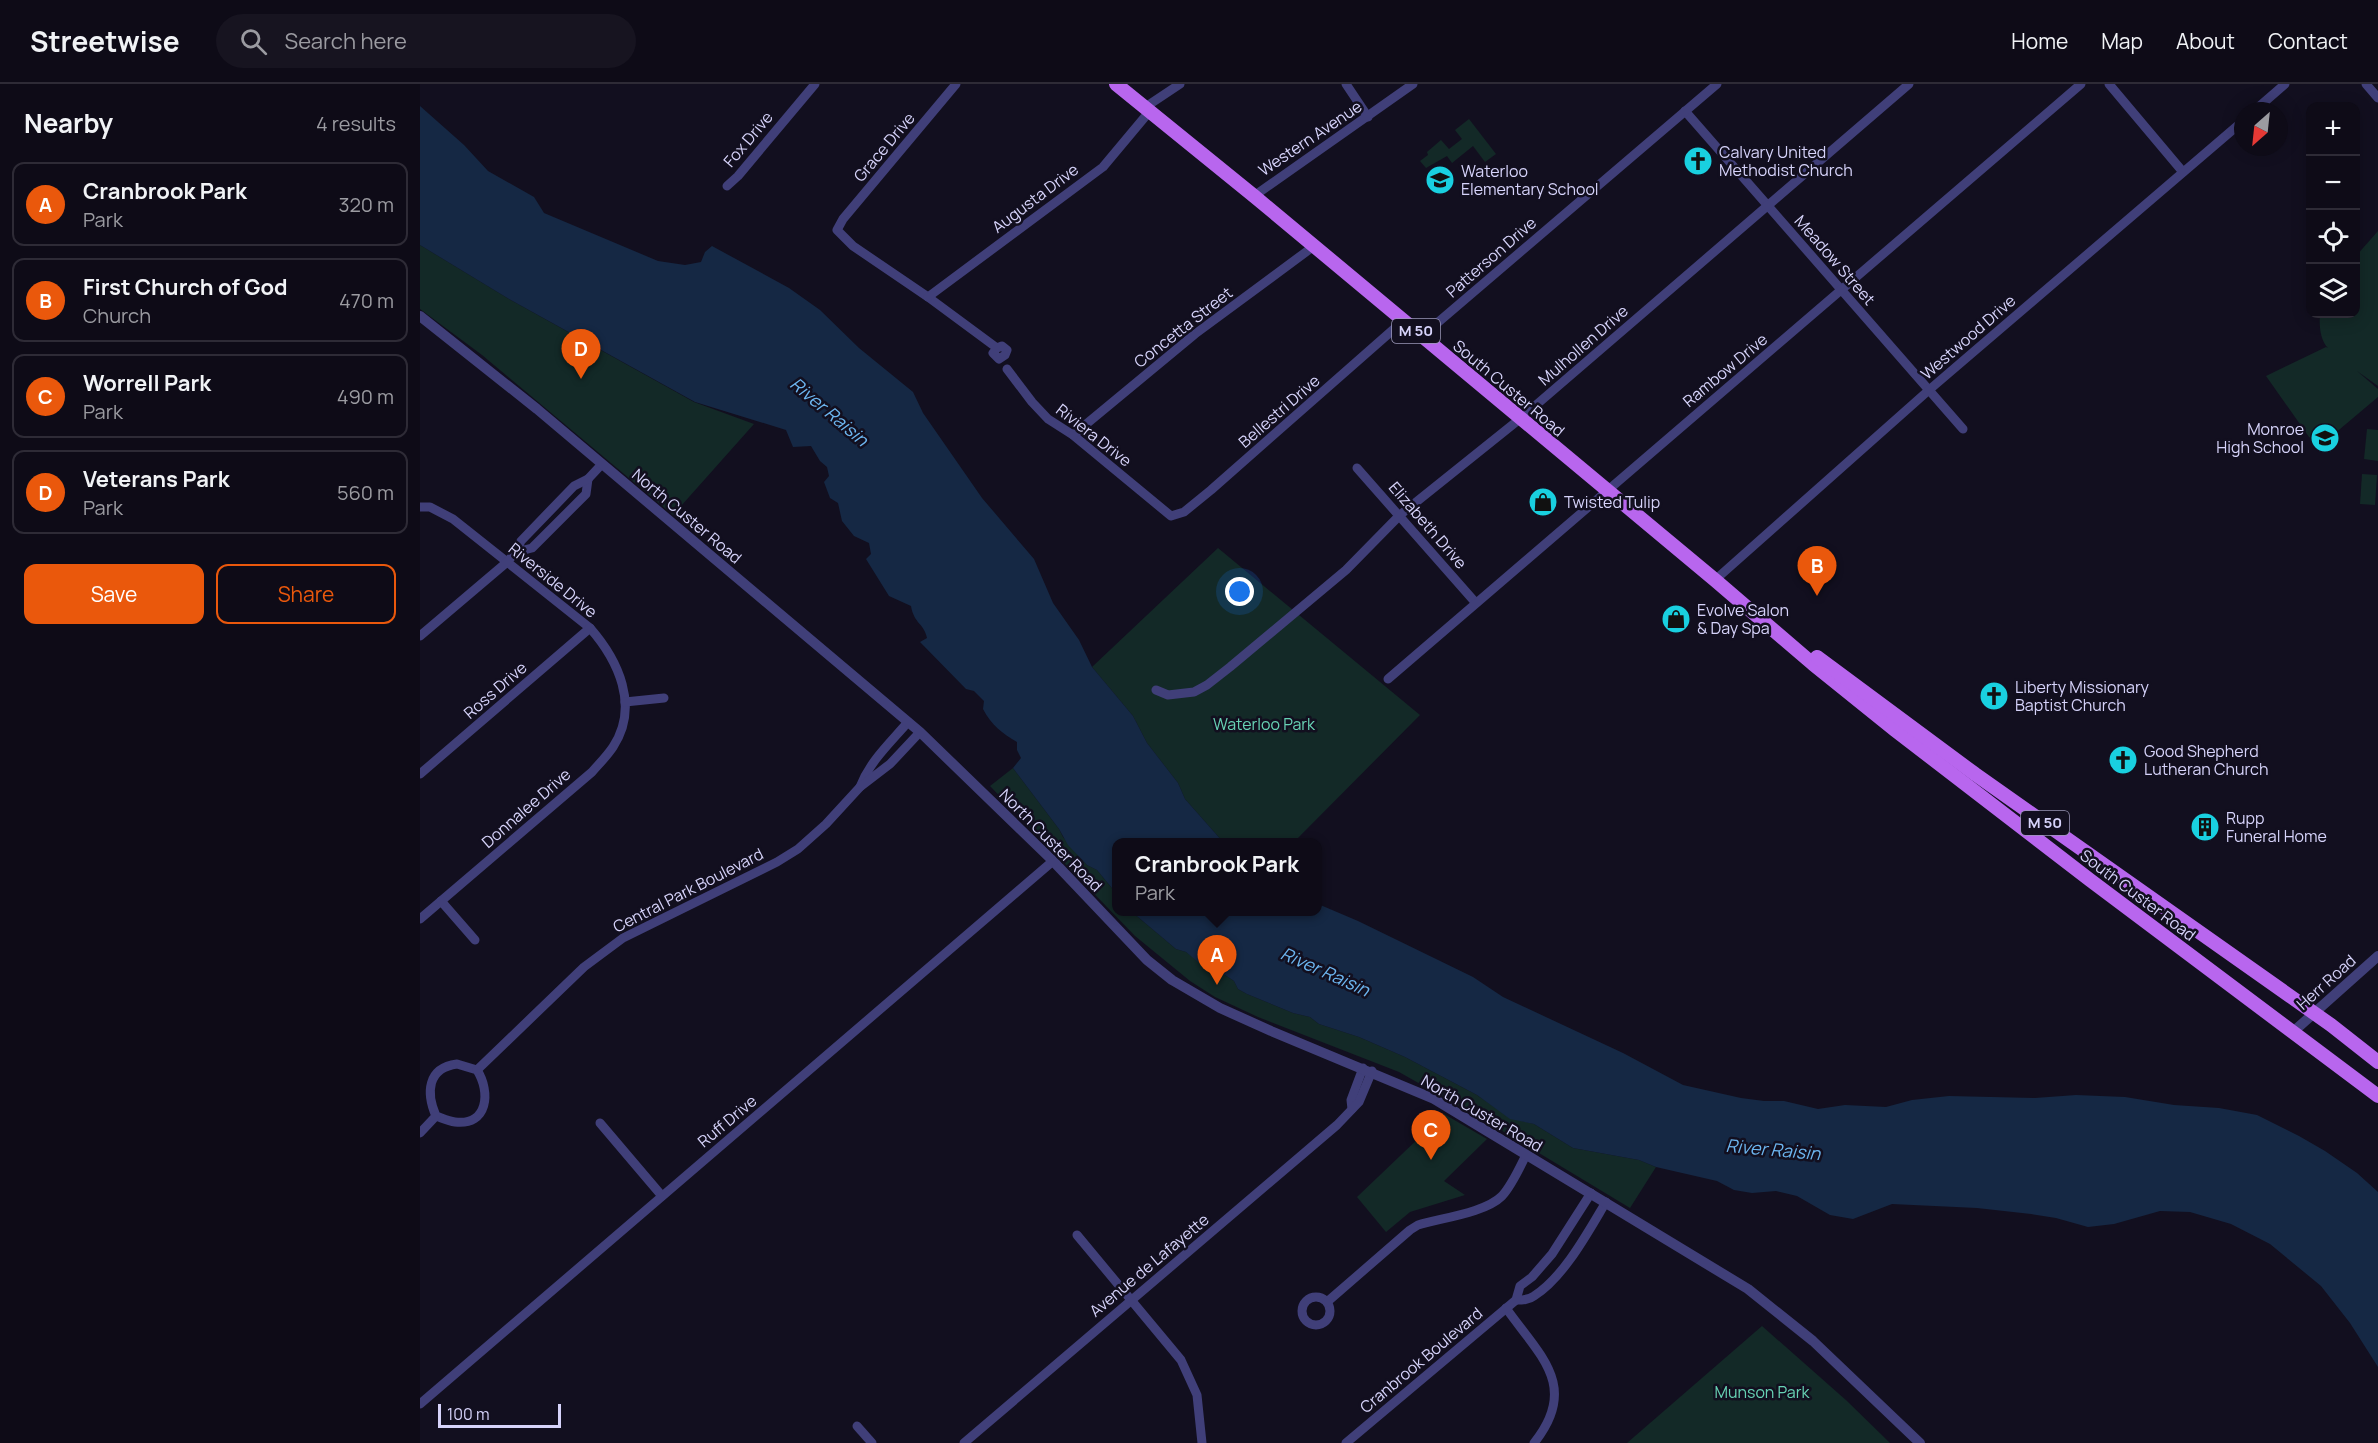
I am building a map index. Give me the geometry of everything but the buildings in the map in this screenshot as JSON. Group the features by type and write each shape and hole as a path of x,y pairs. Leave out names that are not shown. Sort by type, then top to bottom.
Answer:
{"main road":[{"name":"South Custer Road","path":"1116,84 1521,418 1813,664 1955,778 2378,1096"},
{"name":"South Custer Road","path":"1715,580 1975,774 2378,1062"}],"street":[{"name":"Fox Drive","path":"727,186 815,84"},
{"name":"Grace Drive","path":"928,297 853,246 837,230 843,219 956,84"},
{"name":"Augusta Drive","path":"928,297 1103,167 1146,110 1180,84"},
{"path":"1346,84 1368,117"},
{"name":"Western Avenue","path":"1254,196 1286,171 1413,84"},
{"name":"Patterson Drive","path":"1422,336 1717,84"},
{"name":"Mulhollen Drive","path":"1156,690 1168,695 1185,694 1207,685 1346,570 1400,515 1521,418 1909,84"},
{"name":"Rambow Drive","path":"1388,679 2081,84"},
{"path":"2109,84 2183,172"},
{"path":"2264,102 2285,84"},
{"path":"2366,84 2378,98"},
{"name":"Meadow Street","path":"1685,111 1963,429"},
{"name":"Westwood Drive","path":"1715,580 1929,390 2234,129"},
{"name":"Concetta Street","path":"1073,435 1195,334 1314,246"},
{"path":"928,297 997,348"},
{"name":"North Custer Road","path":"420,316 602,464 920,732 1053,861 1147,960 1172,980 1220,1008 1434,1098 1748,1288 1813,1341 1920,1443"},
{"name":"Bellestri Drive","path":"1171,516 1184,512 1212,490 1403,321"},
{"name":"Riviera Drive","path":"1007,369 1032,402 1048,418 1073,435 1171,516"},
{"path":"420,636 506,563 516,552 521,541 574,486 588,479 602,464"},
{"name":"Elizabeth Drive","path":"1357,468 1475,602"},
{"path":"516,552 532,548 548,533 586,494 588,479"},
{"name":"Riverside Drive","path":"425,507 453,519 590,628 602,642 618,668 625,702"},
{"name":"Ross Drive","path":"420,774 590,628"},
{"path":"625,702 664,698"},
{"name":"Donnalee Drive","path":"420,919 592,772 614,746 622,723 625,702"},
{"name":"Central Park Boulevard","path":"860,787 865,774 879,754 908,722"},
{"name":"Central Park Boulevard","path":"477,1070 584,967 623,938 777,862 798,849 826,824 860,787 890,764 920,732"},
{"name":"Ruff Drive","path":"420,1404 1053,861"},
{"path":"441,901 475,940"},
{"name":"Herr Road","path":"2294,1031 2378,956"},
{"path":"457,1064 477,1070 484,1081 486,1094 482,1110 475,1117 461,1122 452,1122 436,1116 429,1101 429,1085 439,1071 449,1065 457,1064"},
{"name":"Avenue de Lafayette","path":"964,1443 1337,1125 1352,1109 1351,1100 1367,1069"},
{"path":"420,1132 436,1116"},
{"path":"600,1123 662,1196"},
{"path":"1327,1302 1418,1225 1482,1207 1498,1200 1508,1188 1526,1155"},
{"name":"Cranbrook Boulevard","path":"1516,1300 1520,1286 1532,1277 1552,1254 1591,1193"},
{"name":"Cranbrook Boulevard","path":"1346,1443 1516,1300 1528,1299 1535,1295 1577,1250 1606,1202"},
{"path":"1077,1235 1172,1347 1187,1371 1197,1395 1202,1443"},
{"path":"1506,1308 1540,1352 1549,1367 1553,1384 1553,1408 1549,1422 1534,1443"},
{"path":"857,1426 872,1443"}],"green space":[{"path":"1469,119 1496,154 1485,162 1473,146 1452,163 1447,156 1426,168 1420,161 1428,155 1427,152 1441,140 1449,149 1462,139 1455,130"},
{"path":"2378,231 2378,386 2357,371 2378,389 2378,397 2327,440 2318,442 2309,437 2266,376 2328,348 2323,341 2320,318 2360,318 2360,251"},
{"path":"420,245 509,299 694,402 754,424 673,515 482,355 420,309"},
{"path":"2367,429 2378,430 2378,461 2364,459"},
{"path":"2362,474 2377,475 2375,505 2360,504"},
{"name":"Waterloo Park","path":"1218,548 1420,715 1298,838 1219,838 1185,799 1178,783 1147,743 1133,716 1092,667"},
{"path":"1013,768 1063,837 1087,865 1097,870 1112,888 1112,912 990,786"},
{"path":"1116,916 1137,916 1176,949 1186,952 1217,974 1225,975 1234,981 1238,989 1247,994 1293,1013 1310,1017 1319,1024 1359,1037 1405,1057 1477,1095 1510,1118 1534,1124 1573,1148 1639,1160 1656,1167 1630,1208 1399,1072 1258,1017 1215,997 1190,981 1135,936"},
{"path":"1444,1114 1487,1139 1444,1181 1465,1195 1410,1212 1386,1232 1357,1197"},
{"name":"Munson Park","path":"1762,1326 1847,1401 1890,1443 1627,1443"}],"water":[{"name":"River Raisin","path":"420,106 464,145 488,171 534,197 544,213 658,261 685,265 701,262 705,252 712,246 789,288 820,310 859,348 913,392 923,413 982,498 1034,559 1053,603 1079,640 1092,667 1133,716 1147,743 1178,783 1185,799 1219,838 1112,838 1112,888 1097,870 1087,865 1068,845 1059,829 1013,768 1021,758 1017,750 1017,742 994,725 983,709 984,701 974,691 966,689 920,642 927,638 924,629 914,616 911,606 889,596 866,559 871,554 869,543 854,536 842,521 838,503 830,498 824,482 829,476 827,467 820,461 811,446 793,447 786,430 695,402 509,299 420,245"},
{"name":"River Raisin","path":"1322,906 1473,977 1503,997 1623,1053 1683,1085 1741,1098 1784,1101 1818,1109 1845,1105 1886,1107 1912,1100 1949,1096 2035,1098 2076,1095 2125,1097 2174,1105 2219,1108 2257,1115 2325,1151 2357,1173 2378,1192 2378,1367 2350,1323 2321,1286 2270,1244 2231,1224 2190,1212 2160,1211 2114,1224 2088,1227 2031,1214 1977,1208 1892,1204 1853,1219 1830,1215 1797,1196 1776,1191 1752,1193 1734,1190 1717,1181 1656,1167 1639,1160 1573,1148 1534,1124 1510,1119 1477,1095 1405,1057 1359,1037 1319,1024 1310,1017 1293,1013 1247,994 1238,989 1234,981 1225,975 1209,971 1186,952 1176,949 1137,916 1322,916"}],"place":[{"name":"Calvary United Methodist Church","path":"1698,161"},
{"name":"Waterloo Elementary School","path":"1440,180"},
{"name":"Veterans Park","path":"581,379"},
{"name":"Monroe High School","path":"2325,438"},
{"name":"Twisted Tulip","path":"1543,502"},
{"name":"First Church of God","path":"1817,596"},
{"name":"Evolve Salon & Day Spa","path":"1676,619"},
{"name":"Liberty Missionary Baptist Church","path":"1994,696"},
{"name":"Good Shepherd Lutheran Church","path":"2123,760"},
{"name":"Rupp Funeral Home","path":"2205,827"},
{"name":"Cranbrook Park","path":"1217,985"},
{"name":"Worrell Park","path":"1431,1160"}]}
